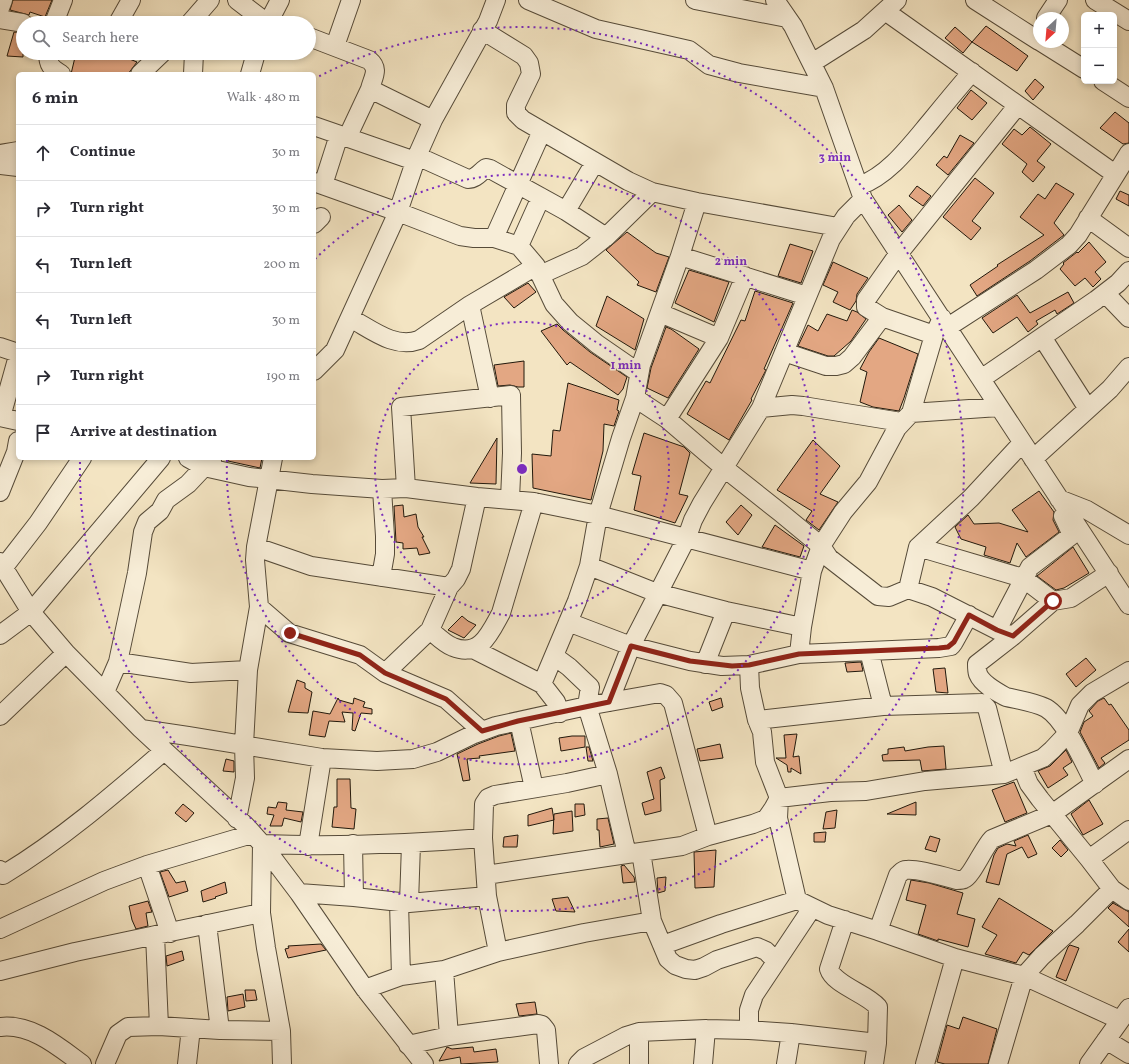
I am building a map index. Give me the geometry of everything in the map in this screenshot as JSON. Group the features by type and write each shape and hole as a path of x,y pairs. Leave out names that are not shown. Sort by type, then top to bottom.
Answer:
{"street":[{"path":"0,8 3,0"},
{"path":"57,16 63,0"},
{"path":"122,16 132,0"},
{"path":"198,16 210,0"},
{"path":"237,0 258,16"},
{"path":"271,16 280,0"},
{"path":"335,46 351,0"},
{"path":"316,369 335,350 398,212 416,159 433,120 482,30 496,0"},
{"path":"528,0 564,8 596,29 689,50 709,65 739,73 824,88"},
{"path":"694,0 787,18"},
{"path":"975,0 1033,34"},
{"path":"1050,12 1058,0"},
{"path":"1095,0 1129,21"},
{"path":"777,1 793,26 824,88 861,193 941,327 981,380 1129,605"},
{"path":"812,63 864,30 891,5 972,72 1115,174"},
{"path":"0,19 16,22"},
{"path":"482,30 524,56 528,63 531,74 516,105 516,113 523,120 628,181 652,192 697,202 838,227"},
{"path":"316,40 369,60 374,64 376,70 370,89 319,184 460,236 494,238 519,246 538,270 554,304 570,322 597,344 639,373"},
{"path":"1054,48 1081,67"},
{"path":"48,60 48,63 58,72"},
{"path":"142,72 155,60"},
{"path":"193,72 194,60"},
{"path":"251,72 254,60"},
{"path":"609,702 631,646 687,538 693,520 723,467 761,408 831,239 869,182 880,175 899,158 972,72"},
{"path":"1107,84 1129,98"},
{"path":"370,89 433,120"},
{"path":"941,327 882,317 866,307 866,300 898,253 1018,105"},
{"path":"316,127 343,137 416,159 468,179 476,177 486,168 566,211 606,237"},
{"path":"494,238 542,131"},
{"path":"0,154 16,151"},
{"path":"799,654 802,627 812,571 822,546 843,512 868,482 891,436 906,418 941,327 1036,270 1063,249 1078,235 1129,152"},
{"path":"566,211 595,162"},
{"path":"0,165 16,167"},
{"path":"350,318 388,339 400,343 411,343 419,340 470,305 538,270 582,256 606,237 652,192"},
{"path":"519,246 541,197"},
{"path":"542,684 577,601 589,566 598,515 635,398 639,373 680,256 697,202"},
{"path":"1088,218 1129,248"},
{"path":"680,256 807,296"},
{"path":"981,380 1105,293 1118,283 1129,271"},
{"path":"667,419 719,338 745,276"},
{"path":"1105,293 1129,318"},
{"path":"470,305 490,398"},
{"path":"660,313 719,338"},
{"path":"784,352 826,366 844,364 852,357 882,317"},
{"path":"1042,338 1088,409"},
{"path":"0,347 16,354"},
{"path":"6,418 16,366"},
{"path":"1033,459 1110,389 1129,367"},
{"path":"406,488 401,407 511,395 512,453 510,499"},
{"path":"635,398 667,419 723,467 822,546 829,558 878,596 889,597 908,589 932,597 1005,633"},
{"path":"761,408 792,405 906,418 999,407"},
{"path":"908,589 918,547 971,498 1022,443"},
{"path":"0,492 16,452"},
{"path":"81,460 38,523 2,564 31,612 66,653 141,730 257,839 299,893 364,989 424,1064"},
{"path":"0,635 31,612 159,460"},
{"path":"237,819 245,778 244,745 248,670 259,607 255,560 256,547 273,460"},
{"path":"105,692 118,662 137,572 143,532 147,522 160,511 166,500 188,484 202,461 249,476 268,479 382,489 406,488 477,497 534,502 598,515 812,571"},
{"path":"1005,633 1023,578 1030,567 1072,535 1046,479"},
{"path":"381,577 385,548 382,489"},
{"path":"385,673 430,630 449,587 456,580 461,569 477,497"},
{"path":"1059,499 1088,510 1129,535"},
{"path":"430,630 452,647 466,651 473,649 483,642 492,630 501,613 534,502"},
{"path":"256,547 311,566 449,587"},
{"path":"918,547 1023,578 1053,601"},
{"path":"589,566 658,593 726,611 802,627"},
{"path":"1095,784 1068,733 1056,716 1046,708 1006,697 983,681 978,673 977,664 1005,633 1053,601 1071,598 1109,573"},
{"path":"259,607 290,633 360,655 385,673 446,699 482,731"},
{"path":"705,664 726,611"},
{"path":"568,622 631,646 705,664 732,666 749,665 799,654 948,647 954,642 969,615"},
{"path":"473,649 542,684 556,702 560,713"},
{"path":"869,651 883,706"},
{"path":"0,716 66,653"},
{"path":"554,656 570,666 590,687 587,706 634,853 652,921 668,959 675,965 686,969 695,970 717,960 758,947 766,951 776,961"},
{"path":"118,662 192,673 248,670"},
{"path":"749,665 750,688 757,720 762,732 765,762 778,798 778,818 804,904 776,961 750,1003 749,1030"},
{"path":"778,798 830,792 866,792 925,781 1004,774 1043,758 1068,733 1080,705 1092,693 1129,671"},
{"path":"141,730 322,758 377,761 413,759 437,752 482,731 518,721 587,706 660,693 666,694 673,703 708,836"},
{"path":"757,720 883,706 982,703 988,708 1004,774"},
{"path":"518,721 534,788"},
{"path":"0,870 3,875 40,851 106,802 164,751"},
{"path":"308,846 322,758"},
{"path":"878,931 898,875 902,871 907,869 915,870 957,880 964,879 969,875 986,845 992,839 1052,814 1129,759"},
{"path":"1022,767 1029,784 1112,889 1129,900"},
{"path":"498,952 487,896 483,838 484,804 488,798 495,795 567,783 608,774"},
{"path":"486,876 682,846 708,836 766,819 778,798"},
{"path":"1089,859 1129,830"},
{"path":"0,929 89,887 147,865 257,839 308,846 411,844 483,838"},
{"path":"257,839 262,913 266,948 281,1031 282,1064"},
{"path":"353,844 354,897"},
{"path":"401,976 404,902 411,844"},
{"path":"147,865 162,934 159,1026"},
{"path":"998,1064 1024,976 1042,956 1112,889"},
{"path":"299,893 404,902 487,896"},
{"path":"663,945 721,924 804,904 828,915 955,958 1024,976 1124,1014 1089,1064"},
{"path":"0,971 42,959 262,913"},
{"path":"844,920 829,969 830,973 838,980 873,1001 878,1007 877,1043 874,1064"},
{"path":"364,989 401,976 444,970 498,952 584,932 652,921"},
{"path":"207,924 220,1030"},
{"path":"925,1064 955,958"},
{"path":"444,970 449,1036"},
{"path":"408,1045 449,1036 538,1024 542,1025 546,1030 549,1064"},
{"path":"105,1064 118,1034 128,1027 159,1026 220,1030 281,1031"},
{"path":"0,1027 19,1028 36,1034 82,1064"},
{"path":"187,1064 191,1028"},
{"path":"578,1064 584,1058 626,1036 639,1032 706,1029 749,1030 791,1033 877,1043"},
{"path":"703,1064 706,1029"},
{"path":"639,1032 640,1064"},
{"path":"786,1064 791,1033"},
{"path":"1106,1040 1129,1054"}],"building":[{"path":"13,0 52,0 45,16 30,12 29,15 10,10"},
{"path":"986,26 1028,56 1017,71 972,42"},
{"path":"955,27 972,42 963,53 945,38"},
{"path":"14,32 16,32 16,57 7,56"},
{"path":"74,60 132,60 137,62 130,72 71,72"},
{"path":"1035,79 1044,87 1033,100 1025,91"},
{"path":"971,90 987,103 972,120 957,108"},
{"path":"1115,112 1129,123 1129,143 1123,144 1100,128"},
{"path":"1030,127 1051,144 1037,161 1045,167 1033,182 1022,172 1027,164 1002,144 1014,129 1022,135"},
{"path":"960,135 974,143 948,175 936,165 944,156 947,158"},
{"path":"975,178 994,193 972,221 981,228 971,240 943,217"},
{"path":"1056,183 1074,194 1054,223 1064,235 1030,261 977,296 970,285 998,266 997,265 1044,235 1020,217 1038,194 1045,199"},
{"path":"917,186 931,196 923,206 909,196"},
{"path":"1120,191 1129,195 1129,206 1116,199"},
{"path":"899,205 912,220 902,232 888,215"},
{"path":"627,232 656,253 669,257 656,292 637,285 639,282 606,250"},
{"path":"1089,242 1106,262 1095,272 1101,279 1093,287 1085,278 1075,286 1060,269 1064,264 1063,263 1077,252 1078,253"},
{"path":"790,244 813,251 801,283 778,276"},
{"path":"833,262 868,278 857,294 856,301 850,310 833,302 838,292 823,285"},
{"path":"689,270 729,282 714,322 675,303"},
{"path":"528,283 536,292 514,308 504,297"},
{"path":"755,291 793,303 764,369 766,370 751,399 752,400 729,440 687,414 706,381 710,383 741,320 745,321"},
{"path":"1068,292 1074,303 1057,314 1055,310 1036,321 1038,324 1028,332 1017,317 993,333 982,318 1017,295 1030,313"},
{"path":"607,296 644,319 635,350 596,326"},
{"path":"852,310 866,319 851,341 834,356 828,356 798,346 808,325 818,331 827,314 847,321"},
{"path":"557,324 590,352 627,377 623,389 618,395 570,362 567,365 541,331"},
{"path":"666,327 699,349 668,398 647,388 651,368"},
{"path":"879,338 918,354 899,411 873,407 860,402 867,372 860,369 869,352"},
{"path":"524,361 524,387 510,385 498,386 494,365"},
{"path":"568,383 619,400 617,410 619,411 614,426 604,424 603,451 591,500 533,488 532,454 551,456 553,430 560,431"},
{"path":"644,433 684,447 690,453 679,494 688,496 675,523 634,510 641,476 632,474"},
{"path":"497,438 496,484 470,483"},
{"path":"813,440 840,466 820,494 838,502 819,530 806,520 812,511 777,490"},
{"path":"228,460 262,460 260,468"},
{"path":"1039,491 1054,512 1053,520 1059,532 1026,557 1017,543 1010,563 984,555 986,547 961,539 955,527 968,515 974,524 999,523 1028,532 1012,510"},
{"path":"403,505 404,517 416,514 418,527 424,537 422,537 430,553 419,555 417,548 403,549 403,543 396,542 394,506"},
{"path":"741,505 752,515 738,535 726,522"},
{"path":"775,525 804,546 800,557 762,547"},
{"path":"1073,547 1089,573 1064,588 1056,590 1037,576"},
{"path":"462,616 476,625 464,638 448,630"},
{"path":"1086,658 1096,670 1076,687 1066,674"},
{"path":"861,662 863,671 847,672 845,663"},
{"path":"945,668 948,693 936,692 933,669"},
{"path":"297,680 305,683 305,688 312,692 308,713 288,712"},
{"path":"338,698 339,700 353,704 354,698 365,702 363,707 372,709 372,714 361,713 355,731 352,730 353,713 342,712 345,722 329,721 325,737 309,735 313,711 330,714"},
{"path":"721,698 723,707 712,711 709,702"},
{"path":"1104,698 1109,705 1111,704 1129,730 1129,740 1101,758 1105,763 1099,768 1080,732 1084,722 1093,716 1089,711 1098,701"},
{"path":"511,733 515,751 467,759 470,780 463,781 457,754 478,744"},
{"path":"797,734 793,757 799,756 801,774 791,768 791,772 788,772 787,765 776,758 786,758 784,735"},
{"path":"585,736 585,747 561,751 559,738"},
{"path":"720,744 723,758 700,761 697,749"},
{"path":"944,746 946,769 922,771 920,760 883,761 882,755 888,754 888,749 904,747 905,751"},
{"path":"586,747 589,747 593,761 588,761"},
{"path":"1066,750 1072,762 1063,768 1068,775 1048,788 1038,771 1050,766"},
{"path":"226,759 234,761 234,772 223,771"},
{"path":"661,767 665,778 660,780 661,811 645,815 642,803 654,799 647,772"},
{"path":"337,779 350,779 351,808 356,809 354,829 332,827 334,807 337,807"},
{"path":"1014,782 1027,813 1005,822 992,790"},
{"path":"1089,800 1103,824 1083,835 1071,814"},
{"path":"278,802 287,803 286,810 303,812 301,822 284,818 282,826 270,826 274,815 267,814 268,807 276,808"},
{"path":"916,802 916,815 887,814"},
{"path":"183,804 194,813 186,822 175,813"},
{"path":"575,804 584,804 585,815 575,817"},
{"path":"552,808 554,820 528,826 528,815"},
{"path":"837,810 835,828 823,829 826,812"},
{"path":"572,811 573,831 553,834 554,814"},
{"path":"608,818 614,844 600,847 597,819"},
{"path":"826,832 825,842 814,842 814,833"},
{"path":"518,835 517,847 503,847 504,837"},
{"path":"1028,835 1037,854 1028,858 1022,847 1007,854 999,885 986,882 994,855 998,848 1007,844 1016,846 1014,841"},
{"path":"930,836 940,839 936,852 925,849"},
{"path":"1060,840 1068,850 1061,857 1052,848"},
{"path":"716,850 714,887 695,888 694,852"},
{"path":"624,865 634,877 635,882 623,883 621,866"},
{"path":"168,870 176,883 185,881 188,891 169,897 160,872"},
{"path":"666,877 665,891 658,893 657,878"},
{"path":"911,880 929,883 963,893 957,914 975,919 968,947 938,939 938,941 918,934 926,905 906,900"},
{"path":"225,882 227,893 203,902 201,891"},
{"path":"568,897 575,912 556,911 552,899"},
{"path":"999,898 1053,931 1029,955 1023,952 1016,963 985,954 997,935 982,927"},
{"path":"148,901 152,912 146,913 148,926 136,929 132,920 129,906"},
{"path":"1113,903 1129,912 1129,927 1108,908"},
{"path":"1129,929 1129,952 1118,942"},
{"path":"321,944 326,950 288,958 285,949 289,948 288,946"},
{"path":"1070,945 1079,948 1066,981 1056,977"},
{"path":"182,951 184,960 167,966 166,956"},
{"path":"245,990 255,990 257,1000 246,1001"},
{"path":"243,994 245,1007 228,1011 227,997"},
{"path":"535,1002 537,1014 519,1016 516,1004"},
{"path":"963,1017 997,1029 988,1064 945,1064 937,1062 947,1025 959,1029"},
{"path":"447,1047 452,1049 473,1047 474,1052 496,1049 498,1062 461,1064 460,1057 439,1061"}],"route":[{"path":"290,633 360,655 385,673 446,699 482,731 496,726 609,702 631,646 690,661 722,666 749,665 799,654 939,648 951,646 969,615 997,630 1013,636 1053,601"}]}
